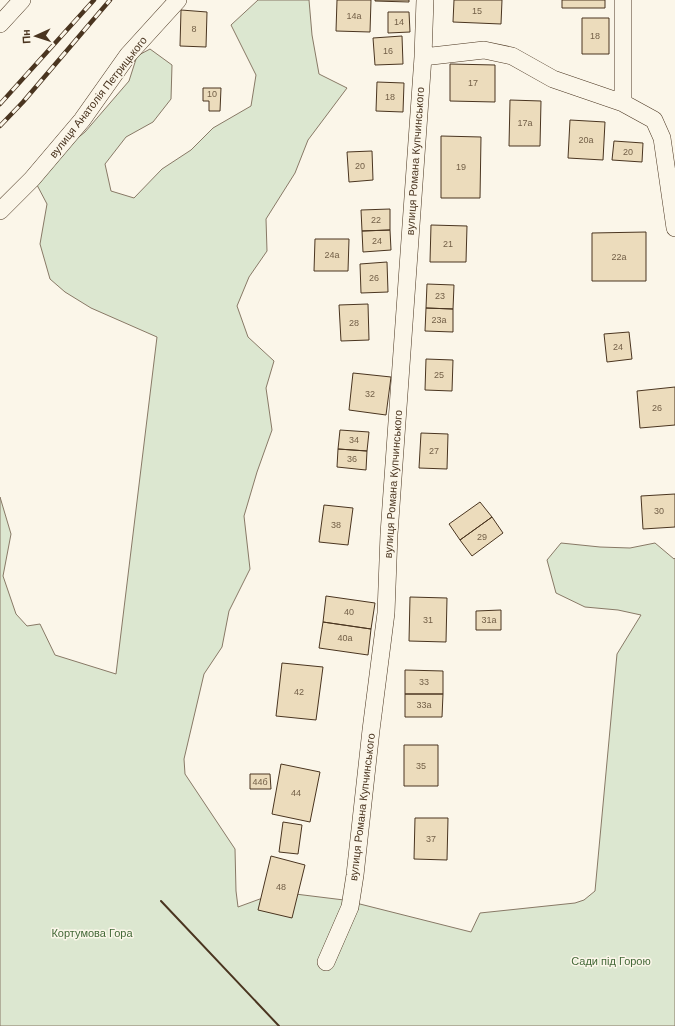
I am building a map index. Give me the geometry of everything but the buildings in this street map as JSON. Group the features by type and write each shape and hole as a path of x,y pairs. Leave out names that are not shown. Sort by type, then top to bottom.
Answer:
{"street":[{"path":"0,24 22,0"},
{"name":"вулиця Анатолія Петрицького","path":"0,211 32,179 82,120 128,55 178,0"},
{"name":"вулиця Романа Купчинського","path":"326,962 350,907 386,613 389,534 423,57 425,0"},
{"path":"623,0 623,103"},
{"path":"423,57 484,50 512,56 553,79 623,103 654,120 662,138 675,228"}],"green space":[{"name":"Кортумова Гора","path":"258,0 309,0 312,35 319,74 347,88 308,140 295,173 266,219 267,251 249,277 237,306 248,337 274,361 266,388 272,430 257,472 244,516 250,569 229,611 222,647 204,674 184,759 185,774 235,849 238,907 279,892 344,900 471,932 480,913 575,903 584,900 595,891 617,654 641,615 618,610 585,607 556,593 547,560 561,543 630,548 655,543 674,559 675,558 675,1026 0,1026 0,497 11,534 3,576 16,614 27,626 40,624 55,655 116,674 157,337 91,308 65,292 50,279 40,244 47,204 37,185 58,154 85,132 129,81 137,56 150,49 172,65 171,99 153,122 126,137 105,164 111,191 134,198 162,169 191,150 213,128 251,106 256,75 231,25"}],"railway":[{"path":"0,104 94,0"},
{"path":"0,126 23,102 110,0"}],"wall":[{"path":"161,901 279,1026"}],"park label":[{"name":"Сади під Горою","path":"611,961"}]}
